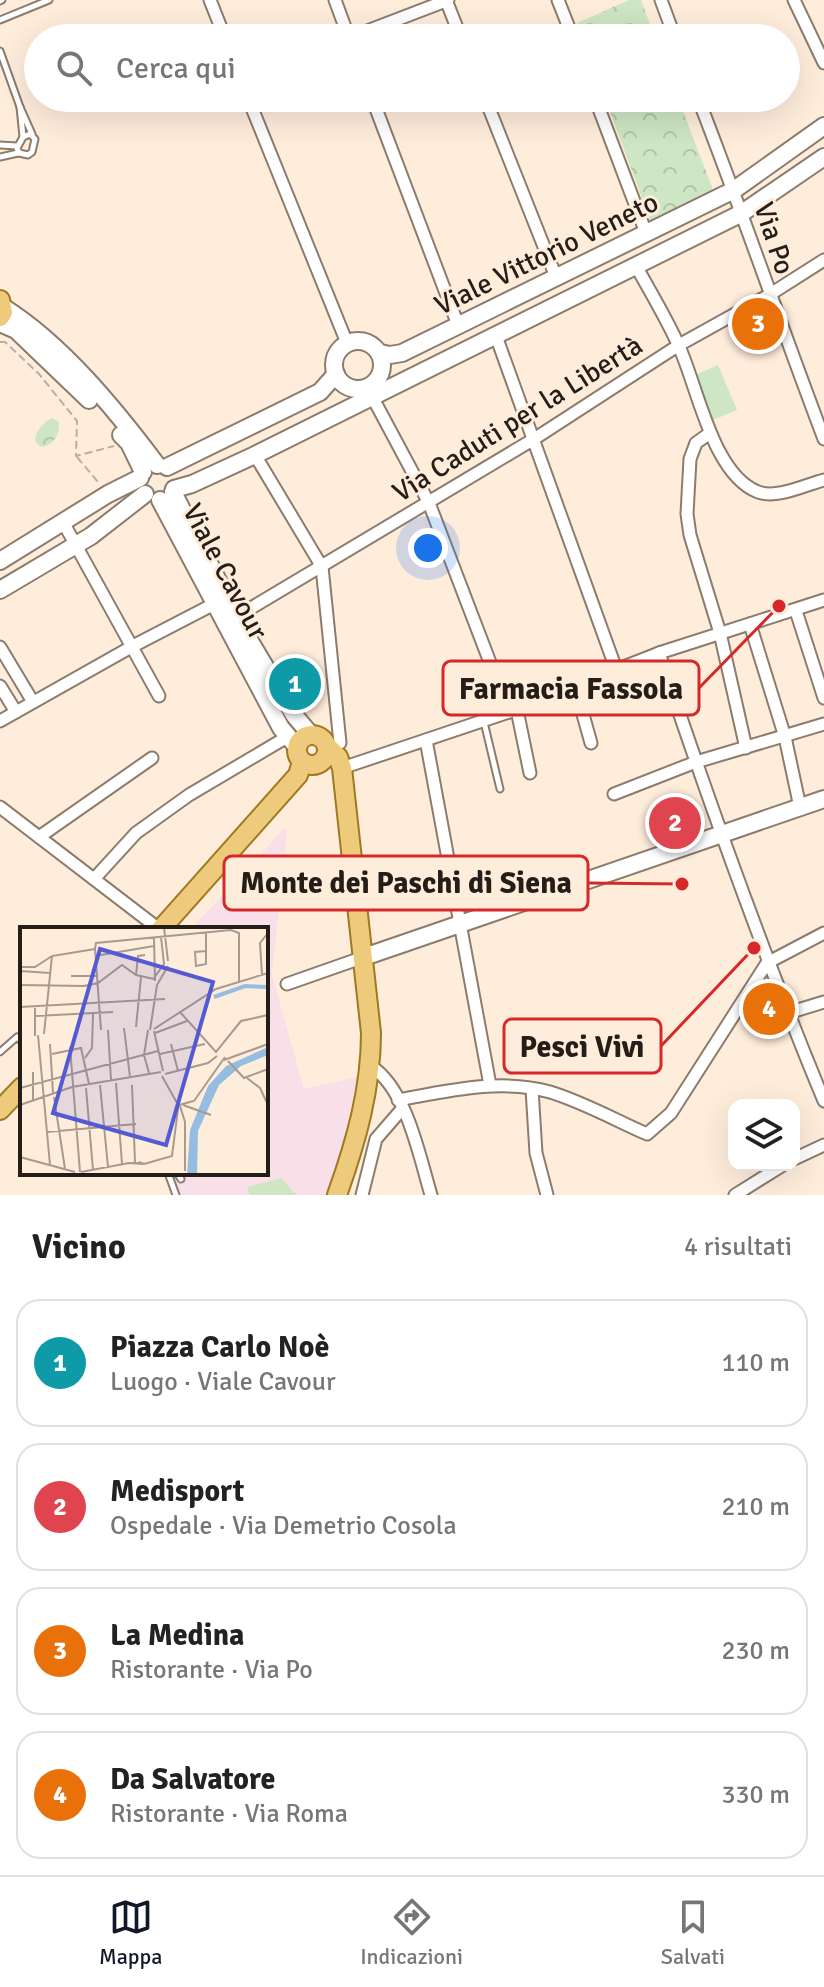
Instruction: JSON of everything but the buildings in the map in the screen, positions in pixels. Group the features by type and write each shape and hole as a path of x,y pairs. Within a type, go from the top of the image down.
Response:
{"main road":[{"name":"Viale Vittorio Veneto","path":"380,353 402,353 734,190 824,126"},
{"name":"Viale Vittorio Veneto","path":"366,393 395,385 742,213 824,157"},
{"name":"Viale Cavour","path":"1,312 129,443 157,482 294,715 302,749"},
{"name":"Viale Cavour","path":"1,312 25,321 74,367 137,438 214,604 302,749"},
{"path":"0,561 108,494 157,482 192,484 255,455 366,393 382,371 380,353 369,343 347,343 336,353 336,374 349,387 366,393"},
{"path":"0,590 77,545 157,482 320,392 336,374"},
{"path":"302,749 326,757 334,745"},
{"path":"334,745 342,775 364,957 371,1066 367,1095 337,1195"},
{"path":"302,749 333,774 342,775"},
{"path":"168,926 293,782 302,768 302,749"},
{"path":"364,957 824,799"},
{"path":"0,1110 20,1089"}],"street":[{"path":"210,0 219,24"},
{"path":"335,0 344,24"},
{"path":"385,24 447,0 456,24"},
{"path":"558,0 567,24"},
{"path":"661,0 670,24"},
{"path":"794,0 824,63"},
{"path":"254,112 347,343"},
{"path":"377,112 458,325"},
{"path":"491,112 556,277"},
{"path":"600,112 646,233"},
{"name":"Via Po","path":"703,112 824,439"},
{"name":"Via Caduti per la Libertà","path":"236,617 429,503 679,345 824,260"},
{"path":"636,266 679,345 710,433 728,465 741,480 756,491 779,493 824,480"},
{"path":"496,336 616,669"},
{"path":"366,393 429,503 513,711 530,773"},
{"path":"710,433 696,443 690,459 687,514 690,535 720,633 746,748"},
{"path":"255,455 322,567 334,745"},
{"path":"63,522 159,696"},
{"path":"342,775 426,740 513,711 659,653 824,600"},
{"path":"0,721 214,604"},
{"path":"796,611 824,698"},
{"path":"750,624 785,737 800,807"},
{"path":"0,647 33,702"},
{"path":"659,653 767,963 824,1101"},
{"path":"0,686 16,712"},
{"path":"575,686 591,743"},
{"path":"614,794 696,762 824,724"},
{"path":"426,740 490,1085"},
{"path":"94,879 136,833 189,795 302,749"},
{"path":"39,837 152,758"},
{"path":"0,807 94,879 168,926"},
{"path":"362,1195 376,1139 400,1105 490,1085 551,1092 647,1134 671,1113 767,963 824,933"},
{"path":"287,984 364,957"},
{"path":"788,1013 824,1002"},
{"path":"371,1066 385,1076 411,1128 431,1195"},
{"path":"532,1089 536,1153 547,1195"},
{"path":"800,1156 824,1145"},
{"path":"735,1195 773,1171"}],"lane":[{"path":"0,20 49,0"},
{"path":"0,51 36,142 28,155 19,153 0,157"},
{"path":"19,153 18,145 23,137 20,107"},
{"path":"23,137 33,135"},
{"path":"0,145 18,145"},
{"path":"484,721 500,789"},
{"path":"0,1052 17,1037 20,1040"},
{"path":"169,1175 176,1195"}],"path":[{"path":"0,342 5,342 39,374 77,421 76,456 129,443"}],"shaded area":[{"path":"283,829 287,830 272,975 304,1089 357,1077 332,1195 174,1195 167,1179 161,1175 268,1175 268,927 192,927"}],"green space":[{"path":"629,0 641,0 650,24 577,24"},
{"path":"610,112 683,112 715,195 653,228"},
{"path":"718,365 737,410 713,420 695,375"},
{"path":"52,418 59,422 57,435 53,442 41,447 35,441 36,434"},
{"path":"282,1178 298,1195 250,1195 247,1187"}],"place":[{"name":"La Medina","path":"758,324"},
{"name":"Farmacia Fassola","path":"779,606"},
{"name":"Piazza Carlo Noè","path":"295,684"},
{"name":"Medisport","path":"675,823"},
{"name":"Monte dei Paschi di Siena","path":"682,884"},
{"name":"Pesci Vivi","path":"754,948"},
{"name":"Da Salvatore","path":"769,1009"}]}
